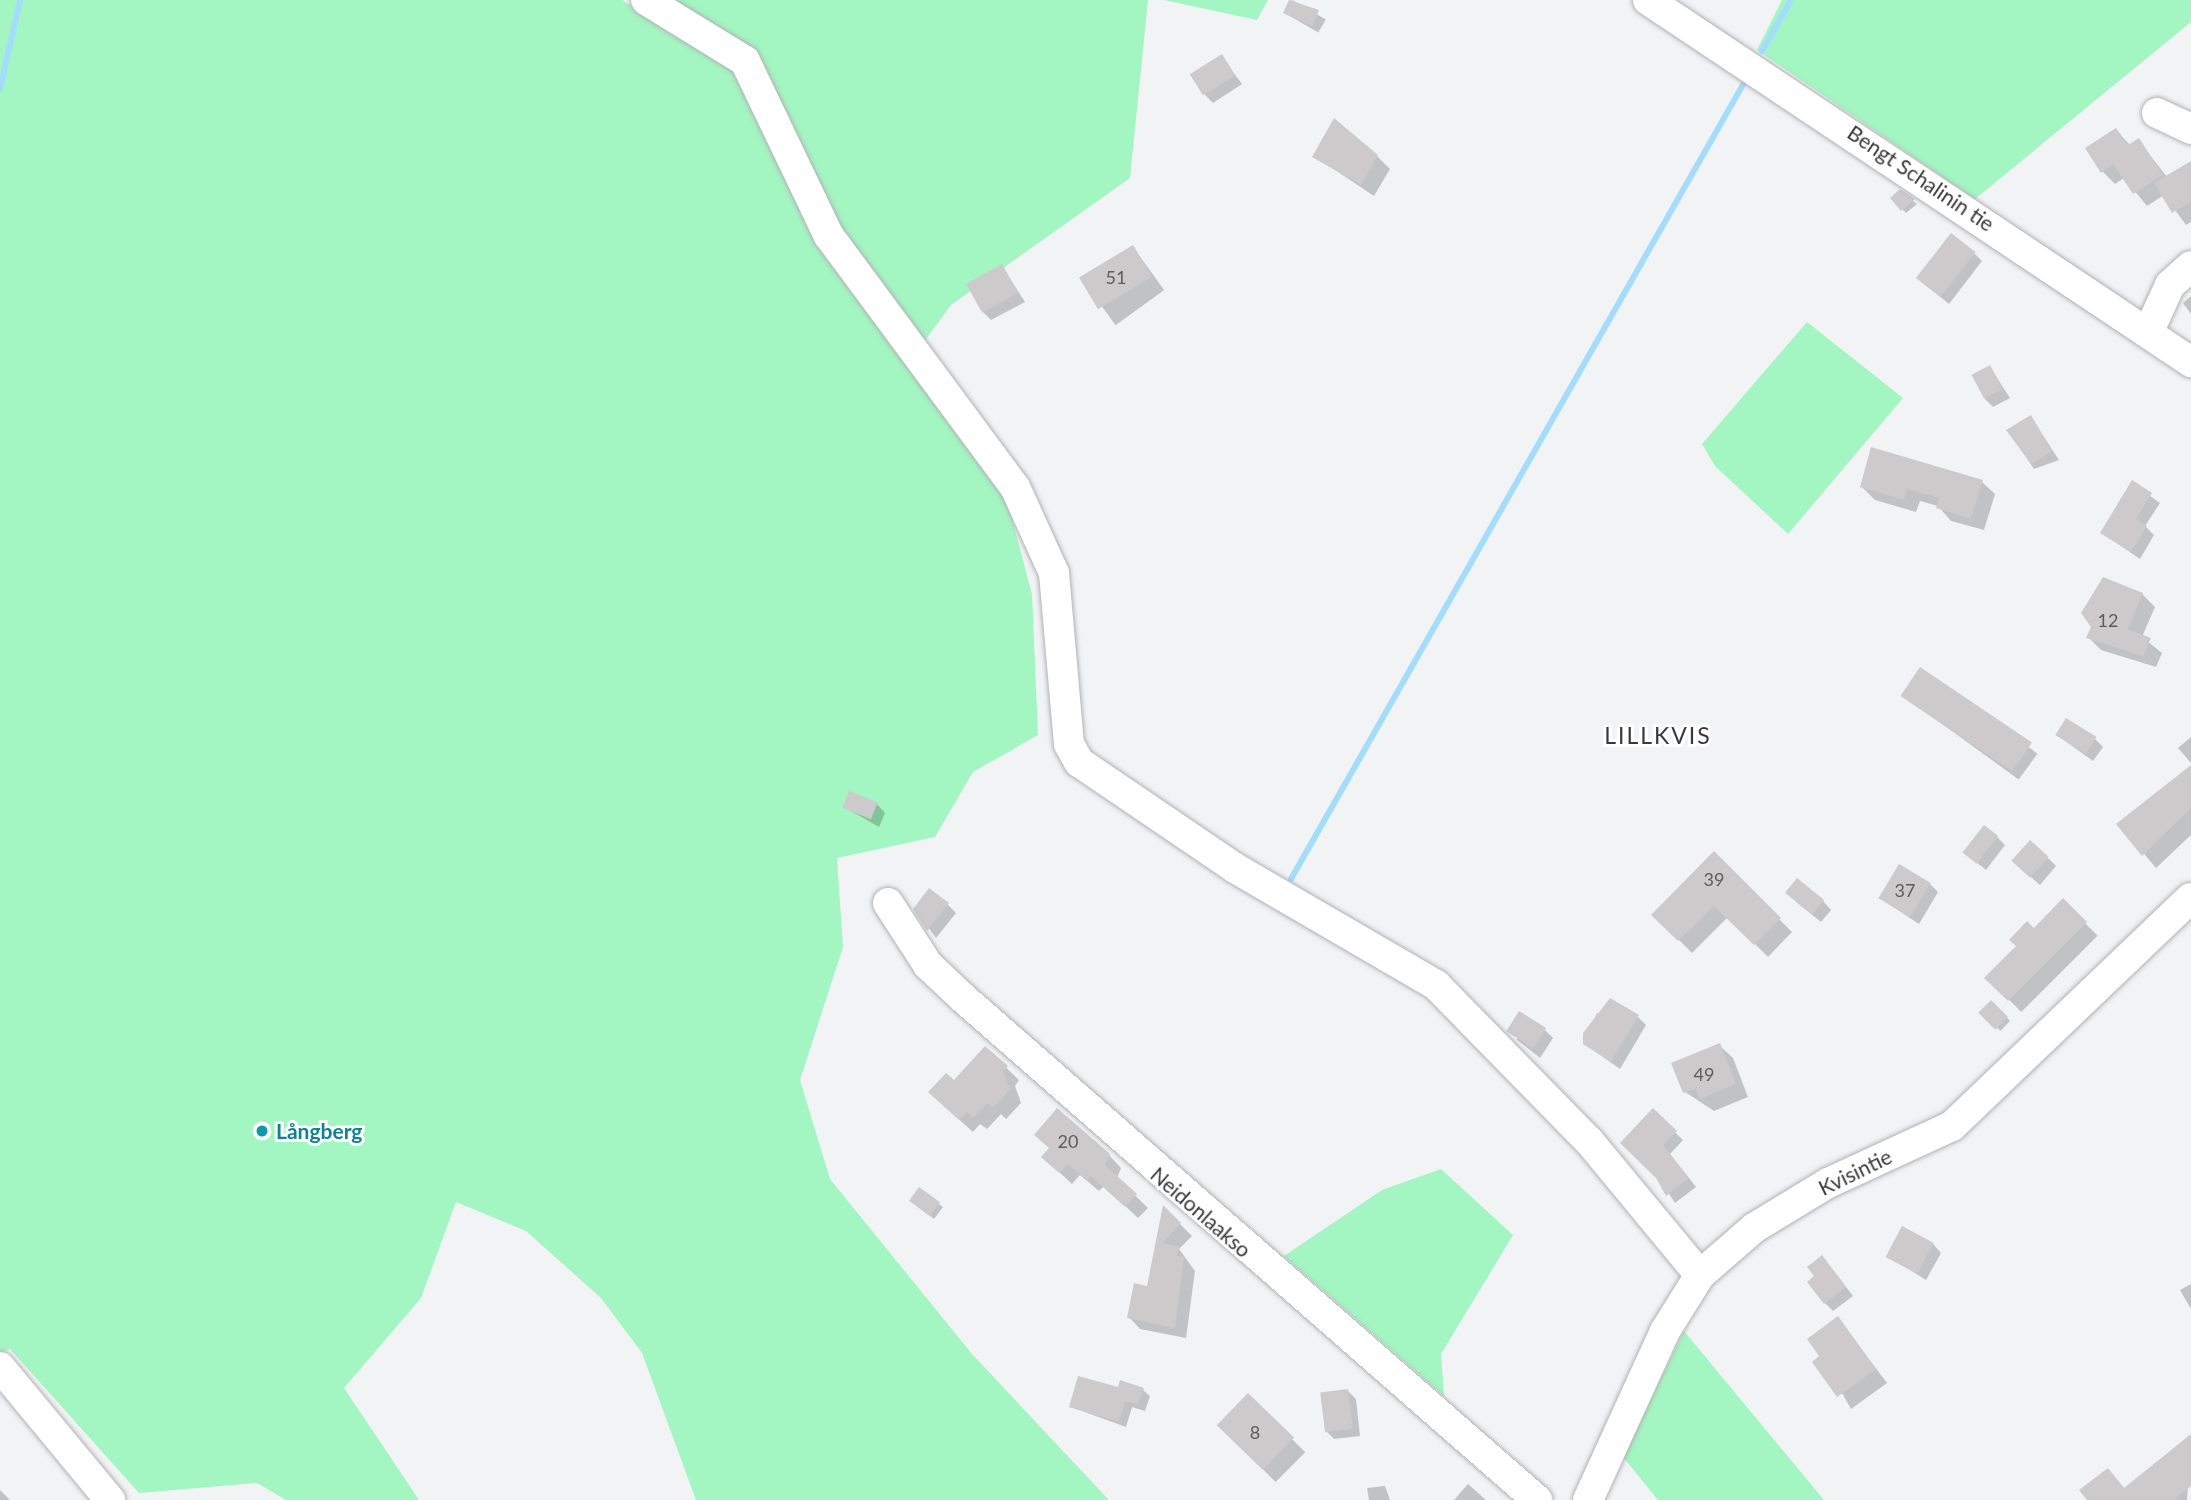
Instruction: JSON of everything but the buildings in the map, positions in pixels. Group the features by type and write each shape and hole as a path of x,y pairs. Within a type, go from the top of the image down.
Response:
{"street":[{"path":"646,0 745,61 829,236 1015,487 1054,573 1069,744 1079,762 1235,868 1436,985 1589,1141 1700,1275"},
{"name":"Bengt Schalinin tie","path":"1648,0 2191,362"},
{"path":"2157,113 2191,128"},
{"path":"2148,333 2170,285 2191,266"},
{"name":"Kvisintie","path":"1588,1500 1665,1331 1700,1275 1754,1228 1828,1184 1952,1126 2191,898"},
{"name":"Neidonlaakso","path":"888,903 928,965 963,998 1537,1500"},
{"path":"0,1367 110,1500"}],"green space":[{"path":"0,0 622,0 739,72 814,242 1007,500 1032,594 1038,735 973,772 935,837 837,858 843,947 800,1080 830,1179 972,1354 1109,1500 696,1500 642,1353 601,1298 526,1231 456,1202 421,1298 344,1388 419,1500 286,1500 257,1483 139,1493 10,1349 0,1353"},
{"path":"671,0 1148,0 1130,178 951,305 923,343 837,226 760,62"},
{"path":"1164,0 1268,0 1257,20"},
{"path":"1782,0 2191,0 2191,22 1975,199 1757,50"},
{"path":"1807,322 1903,398 1788,534 1715,466 1702,444"},
{"path":"1441,1169 1513,1235 1441,1354 1444,1396 1284,1256 1382,1190"},
{"path":"1684,1331 1824,1500 1658,1500 1623,1457"}],"waterway":[{"path":"0,89 20,0"},
{"path":"1762,51 1791,0"},
{"path":"1291,879 1744,83"}],"place":[{"name":"Långberg","path":"262,1131"}],"district":[{"name":"LILLKVIS","path":"1658,735"}]}
